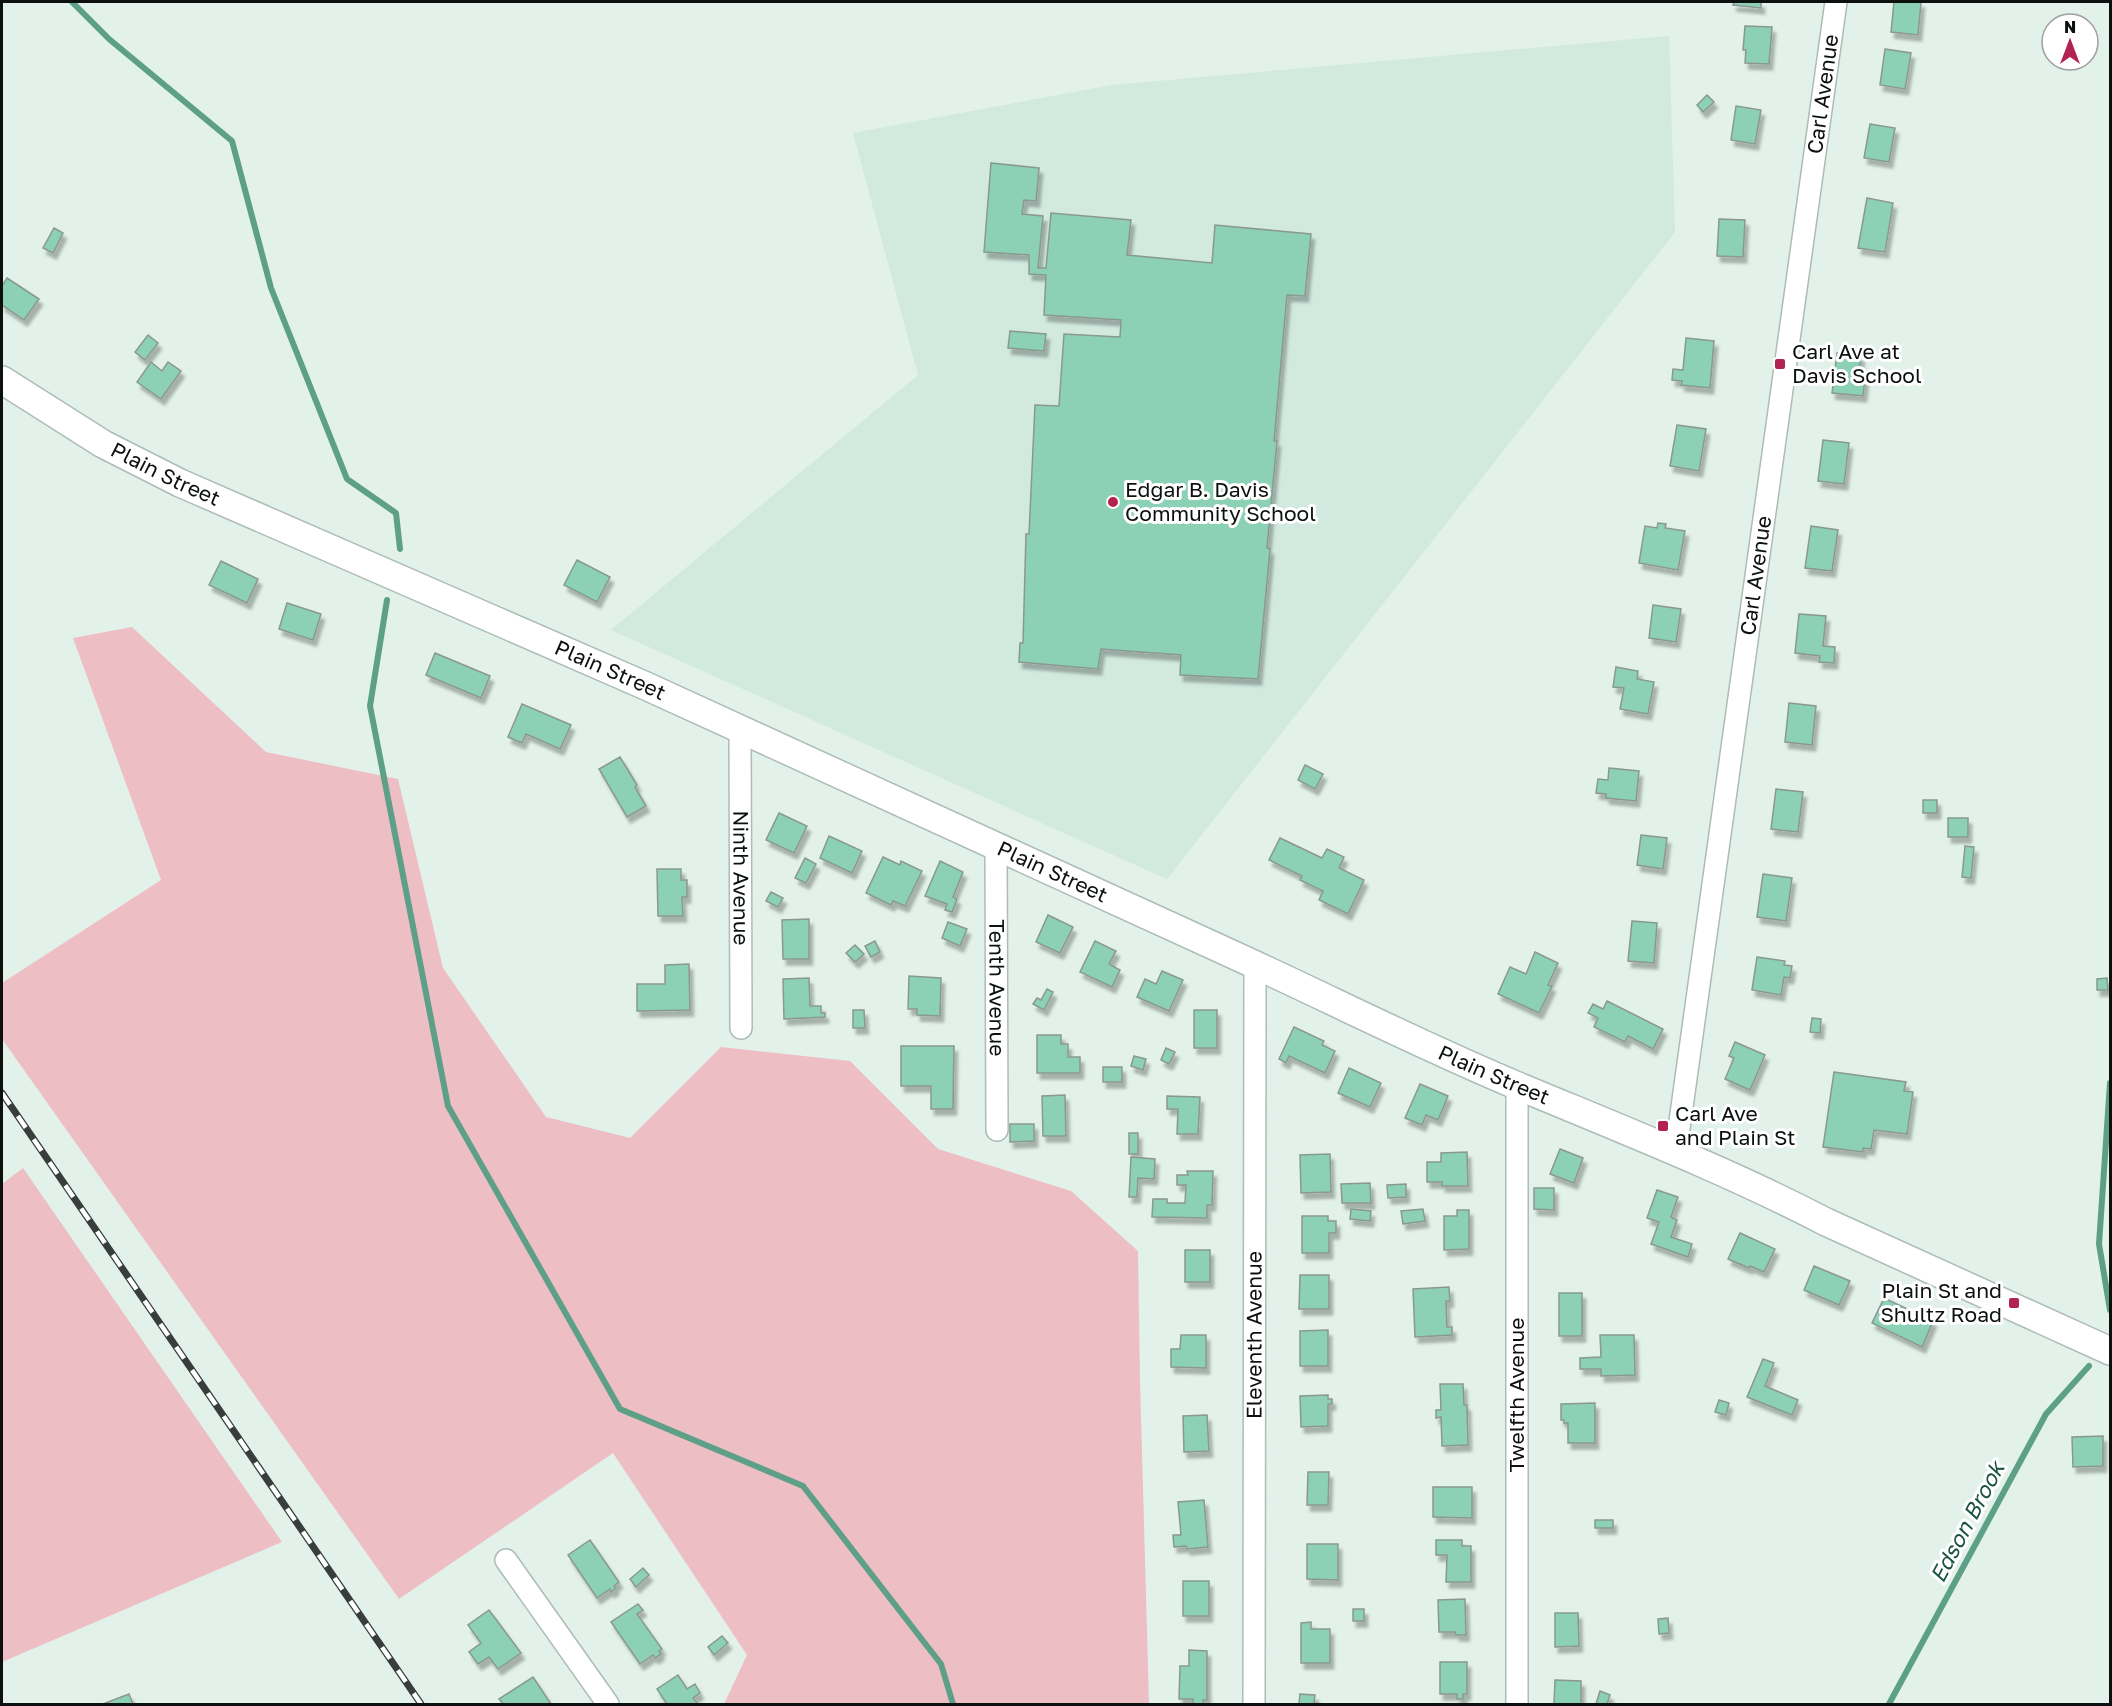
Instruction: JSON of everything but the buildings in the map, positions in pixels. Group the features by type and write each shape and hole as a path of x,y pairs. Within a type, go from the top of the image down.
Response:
{"main road":[{"name":"Plain Street","path":"2,380 83,433 145,467 646,686 1255,964 1322,998 1517,1086 1676,1150 1781,1198 1835,1226 2110,1351"}],"street":[{"name":"Carl Avenue","path":"1676,1150 1836,2"},
{"name":"Ninth Avenue","path":"740,730 741,1028"},
{"name":"Tenth Avenue","path":"996,846 997,1130"},
{"name":"Eleventh Avenue","path":"1254,1704 1255,964"},
{"name":"Twelfth Avenue","path":"1517,1086 1517,1704"},
{"path":"506,1560 608,1704"}],"shaded area":[{"name":"Edgar B. Davis Community School","path":"1669,36 1675,232 1167,879 611,630 918,375 853,133 1112,85"},
{"path":"132,627 266,752 398,779 443,968 546,1117 630,1138 721,1047 850,1061 938,1149 1071,1191 1138,1251 1149,1704 724,1704 747,1655 613,1453 399,1599 2,1039 2,983 161,880 73,638"},
{"path":"23,1168 282,1542 2,1662 2,1184"}],"waterway":[{"path":"72,2 109,39 232,141 271,288 347,479 396,513 400,549"},
{"path":"387,600 370,706 448,1106 620,1409 803,1486 941,1664 953,1704"},
{"name":"Edson Brook","path":"2110,1083 2099,1244 2110,1310"},
{"name":"Edson Brook","path":"1889,1704 2046,1414 2089,1366"}],"railway":[{"path":"2,1093 421,1704"}],"place":[{"name":"Carl Ave at Davis School","path":"1780,364"},
{"name":"Edgar B. Davis Community School","path":"1113,502"},
{"name":"Carl Ave and Plain St","path":"1663,1126"},
{"name":"Plain St and Shultz Road","path":"2014,1303"}]}
